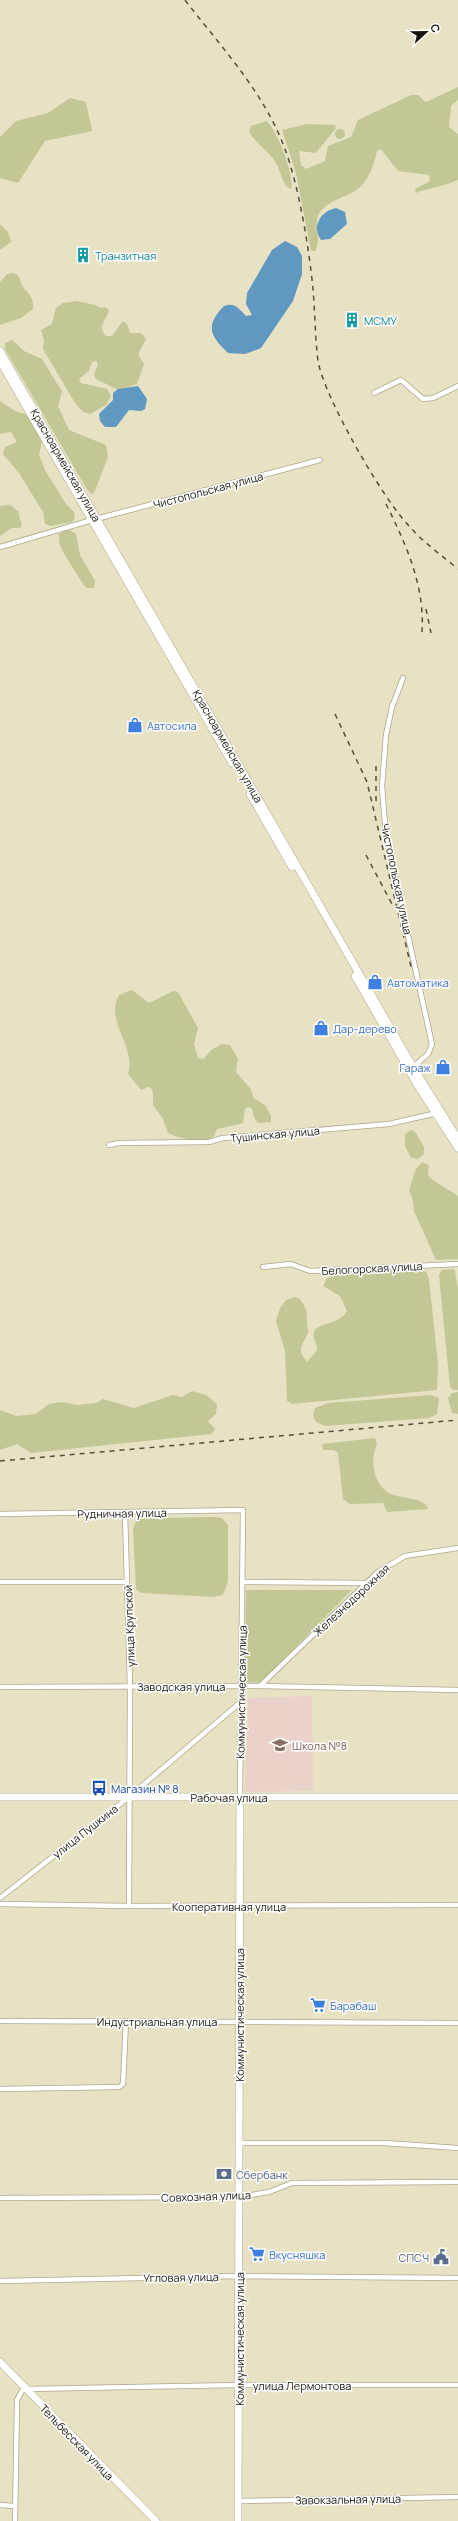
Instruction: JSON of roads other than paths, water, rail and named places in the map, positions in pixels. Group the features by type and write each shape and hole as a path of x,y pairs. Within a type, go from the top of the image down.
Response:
{"main road":[{"name":"Красноармейская улица","path":"0,351 94,520"},
{"name":"Красноармейская улица","path":"0,361 94,520 458,1148"},
{"name":"Красноармейская улица","path":"438,1113 458,1139"},
{"name":"Рабочая улица","path":"0,1797 458,1797"},
{"name":"Коммунистическая улица","path":"238,2521 240,1797"},
{"name":"Тельбесская улица","path":"0,2362 156,2521"}],"street":[{"path":"374,393 401,380 423,399 433,398 458,386"},
{"name":"Чистопольская улица","path":"0,547 94,520 320,460"},
{"name":"Чистопольская улица","path":"403,678 392,707 386,734 382,786 387,841 432,1044 428,1054 411,1069"},
{"name":"Тушинская улица","path":"109,1145 119,1143 209,1142 223,1138 389,1124 438,1113"},
{"name":"Белогорская улица","path":"263,1267 291,1264 310,1271 458,1264"},
{"name":"Рудничная улица","path":"0,1514 243,1510"},
{"name":"Коммунистическая улица","path":"240,1797 243,1510"},
{"name":"улица Крупской","path":"125,1513 130,1686 129,1906"},
{"name":"Железнодорожная","path":"260,1686 378,1572 405,1556 458,1548"},
{"path":"0,1582 127,1582"},
{"path":"242,1582 367,1583"},
{"name":"Заводская улица","path":"0,1687 260,1686 458,1690"},
{"name":"улица Пушкина","path":"0,1898 129,1797 242,1702"},
{"name":"Кооперативная улица","path":"0,1904 129,1906 458,1905"},
{"name":"Индустриальная улица","path":"0,2021 458,2023"},
{"path":"0,2089 119,2087 124,2084 126,2021"},
{"path":"239,2143 384,2143 458,2148"},
{"name":"Совхозная улица","path":"0,2198 239,2197 269,2192 292,2183 458,2182"},
{"name":"Угловая улица","path":"0,2280 239,2276 458,2278"},
{"name":"улица Лермонтова","path":"25,2388 238,2385 458,2385"},
{"path":"15,2521 14,2506 17,2400 25,2388"},
{"name":"Завокзальная улица","path":"238,2501 458,2497"},
{"path":"0,2505 14,2506"}],"water":[{"path":"336,208 345,212 347,224 330,239 321,240 317,230 319,220 326,212"},
{"path":"285,241 297,247 302,256 302,274 293,301 261,348 245,354 228,353 217,342 214,336 212,325 214,320 224,306 228,305 236,307 246,316 252,315 246,304 247,293 272,250"},
{"path":"138,386 147,399 145,409 141,411 129,410 116,427 105,427 100,421 99,414 113,400 113,393 118,389"}],"railway":[{"path":"185,0 254,89 266,108 285,149 295,181 309,255 318,361 331,398 356,447 398,513 420,538 458,569"},
{"path":"386,504 413,566 420,598 422,632"},
{"path":"426,609 431,633"},
{"path":"335,714 367,782 412,971"},
{"path":"376,761 376,801"},
{"path":"366,855 393,906"},
{"path":"0,1461 458,1420"}],"place":[{"name":"Транзитная","path":"83,255"},
{"name":"МСМУ","path":"352,320"},
{"name":"Автосила","path":"135,725"},
{"name":"Автоматика","path":"375,982"},
{"name":"Дар-дерево","path":"321,1028"},
{"name":"Гараж","path":"443,1067"},
{"name":"Школа №8","path":"280,1745"},
{"name":"Магазин № 8","path":"99,1788"},
{"name":"Барабаш","path":"318,2005"},
{"name":"Сбербанк","path":"224,2174"},
{"name":"Вкусняшка","path":"257,2254"},
{"name":"СПСЧ","path":"441,2257"}]}
